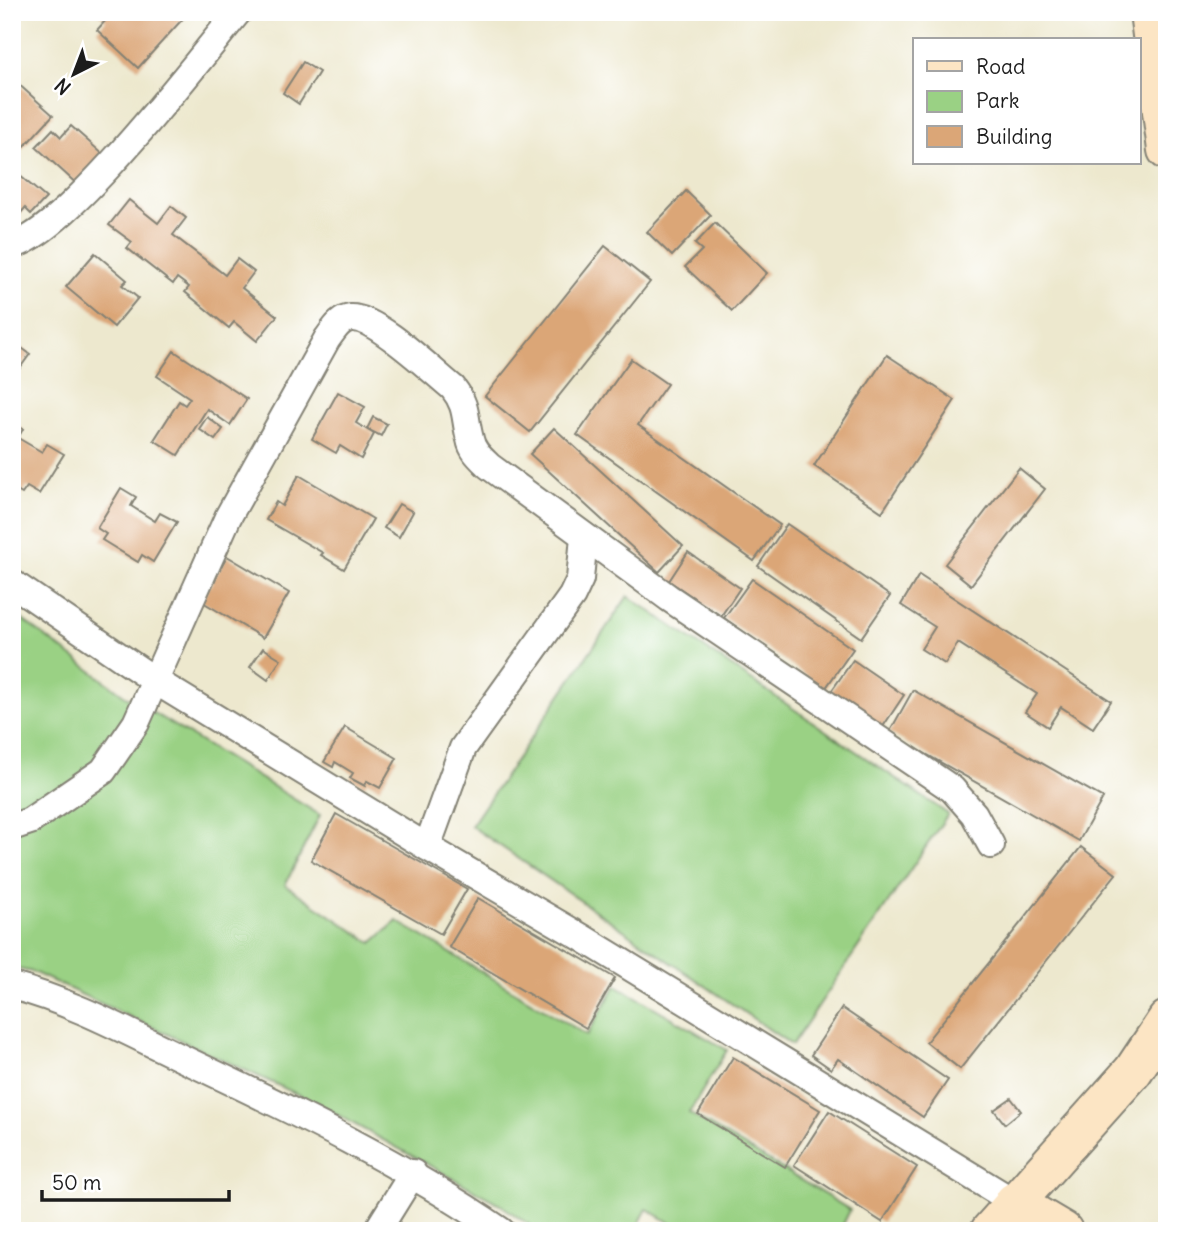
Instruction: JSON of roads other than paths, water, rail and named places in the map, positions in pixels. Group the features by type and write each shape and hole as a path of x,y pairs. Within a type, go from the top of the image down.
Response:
{"main road":[{"path":"1149,12 1167,150"},
{"path":"990,1231 1133,1071 1167,1020"},
{"path":"1014,1202 1063,1231"}],"street":[{"path":"12,245 27,240 54,220 93,183 238,12"},
{"path":"12,827 30,821 103,771 136,723 157,682 228,517 327,339 344,320 352,318 371,322 453,388 466,409 474,451 489,466 669,598 952,789 974,814 991,845"},
{"path":"427,847 463,748 572,596 580,579 584,537"},
{"path":"12,583 157,682 1014,1202"},
{"path":"12,986 81,1010 266,1098 413,1173 501,1231"},
{"path":"377,1231 413,1173"}]}
